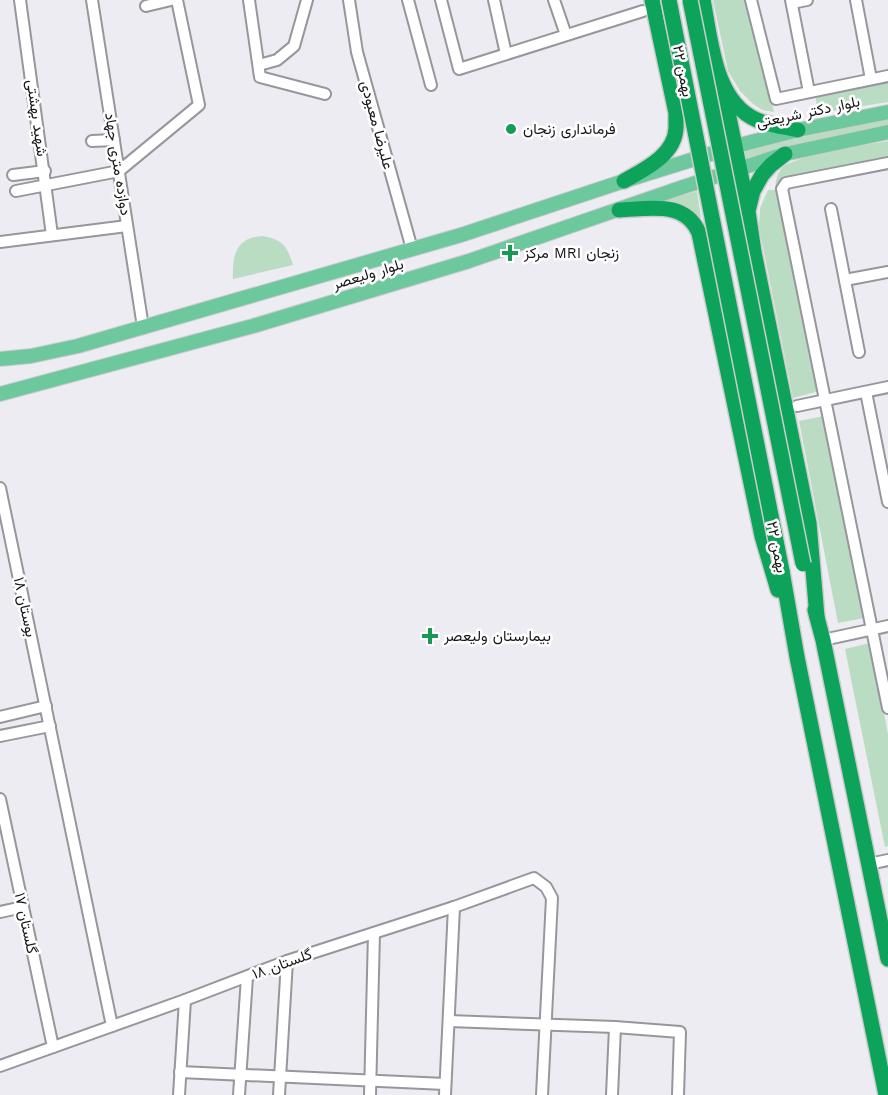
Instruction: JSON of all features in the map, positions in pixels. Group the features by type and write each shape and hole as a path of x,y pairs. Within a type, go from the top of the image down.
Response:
{"highway":[{"name":"۲۲ بهمن","path":"669,0 797,657 886,1095"},
{"name":"۲۲ بهمن","path":"690,0 803,564 823,640 888,959"},
{"path":"704,0 741,169 754,252 808,524 817,617"},
{"path":"624,181 663,156 672,143 676,130 667,72 648,5"},
{"path":"667,72 675,77 694,79 703,75 716,61"},
{"path":"723,87 744,113 757,120 798,130"},
{"path":"748,211 753,191 762,175 785,154"},
{"path":"619,210 661,208 676,211 694,223 699,233 762,536 797,657"},
{"path":"705,263 715,254 728,249 741,248 754,252"}],"main road":[{"name":"بلوار دکتر شریعتی","path":"736,146 798,130 888,112"},
{"path":"741,169 785,154 888,132"},
{"name":"بلوار ولیعصر","path":"0,394 253,326 465,248 624,181 736,146"},
{"name":"بلوار ولیعصر","path":"0,359 54,351 412,249 465,248 619,210 741,169"},
{"path":"0,386 19,390"}],"street":[{"name":"شهید بهشتی","path":"20,0 52,235"},
{"name":"دوازده متری جهاد","path":"92,0 143,327"},
{"path":"146,6 171,0"},
{"path":"16,191 119,171 199,105 177,0"},
{"path":"249,0 260,77 325,94"},
{"path":"259,65 278,60 294,46 308,0"},
{"name":"علیرضا معبودی","path":"349,0 357,52 412,249"},
{"path":"408,0 431,85"},
{"path":"441,0 459,69 566,35 648,5"},
{"path":"494,0 506,54"},
{"path":"554,0 566,35"},
{"path":"751,0 776,99 888,76"},
{"path":"807,0 791,2 809,92"},
{"path":"856,0 871,79"},
{"path":"92,141 114,140"},
{"path":"888,163 786,183 782,189 888,708"},
{"path":"13,176 45,171"},
{"path":"831,209 859,352"},
{"path":"0,242 127,225"},
{"path":"845,280 888,272"},
{"path":"797,406 888,387"},
{"path":"866,392 888,502"},
{"name":"بوستان ۱۸","path":"0,488 50,726"},
{"path":"823,640 888,626"},
{"path":"0,717 46,706"},
{"path":"0,736 50,726 112,1026"},
{"name":"گلستان ۱۷","path":"0,799 53,1047"},
{"path":"869,864 888,860"},
{"name":"گلستان ۱۸","path":"0,1066 287,961 534,878 546,886 552,898 545,1024"},
{"path":"0,912 23,907"},
{"path":"180,1072 371,1081 445,1090 453,907"},
{"path":"370,1095 374,933"},
{"path":"279,1095 287,961"},
{"path":"239,1095 246,977"},
{"path":"179,1095 185,1000"},
{"path":"449,1021 615,1027 680,1032 678,1095"},
{"path":"542,1095 545,1024"},
{"path":"612,1095 615,1027"}],"green space":[{"path":"713,0 746,0 774,112 762,110 752,103 740,91 728,71"},
{"path":"888,81 888,102 818,113 815,93"},
{"path":"888,119 888,125 743,159 742,150"},
{"path":"888,141 888,157 783,179 775,190 779,173 789,163 816,155"},
{"path":"768,190 778,191 819,391 793,398 759,227 760,208"},
{"path":"697,191 706,253 698,226 657,203"},
{"path":"263,236 280,242 289,253 293,265 233,279 233,262 241,244 254,237"},
{"path":"824,416 864,618 838,623 799,421"},
{"path":"870,643 888,734 888,846 885,847 845,649"}],"place":[{"name":"فرمانداری زنجان","path":"511,129"},
{"name":"مرکز MRI زنجان","path":"510,253"},
{"name":"بیمارستان ولیعصر","path":"430,636"}]}
